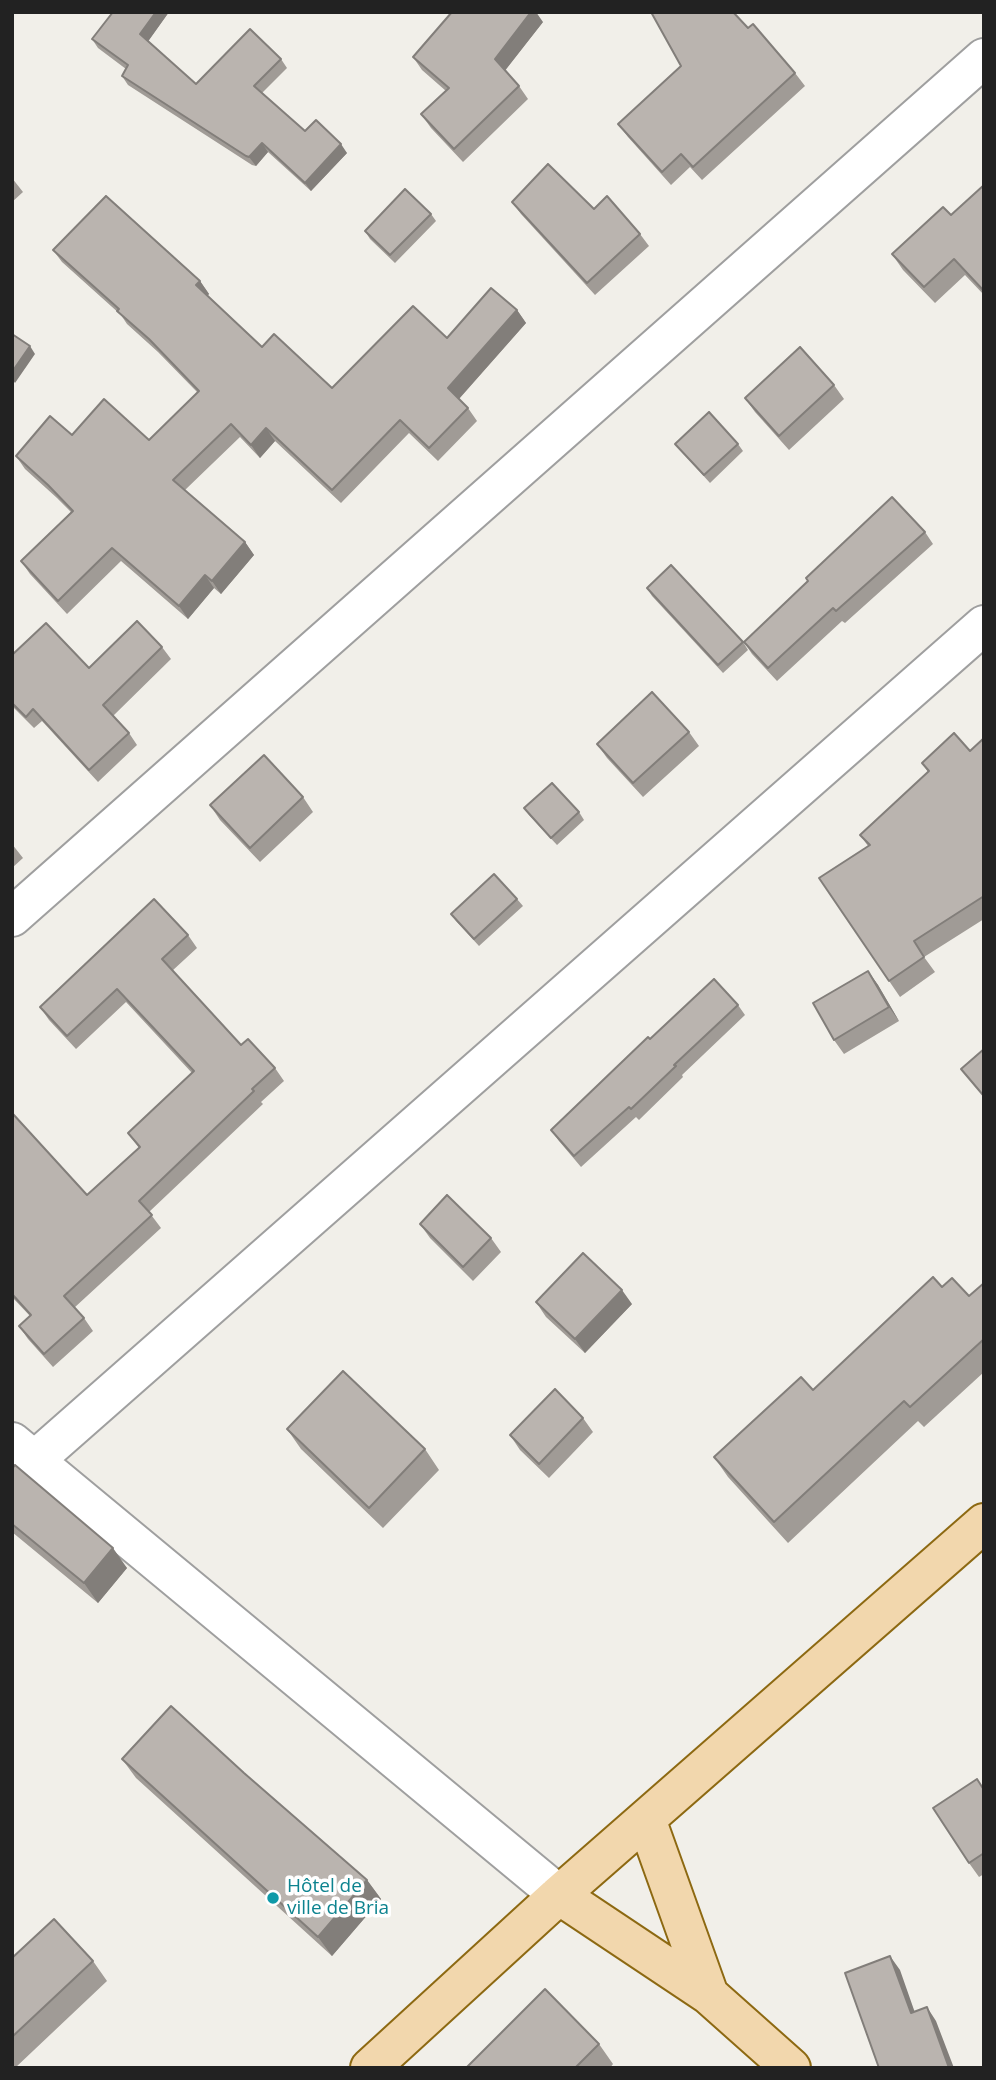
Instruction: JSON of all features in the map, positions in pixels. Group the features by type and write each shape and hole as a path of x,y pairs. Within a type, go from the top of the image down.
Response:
{"main road":[{"path":"370,2068 559,1895 984,1523"},
{"path":"646,1819 709,1995"},
{"path":"559,1895 709,1995 791,2068"}],"street":[{"path":"12,917 984,58"},
{"path":"559,1895 23,1451 984,625"}],"building":[{"path":"113,12 156,12 140,34 196,84 250,29 281,59 254,86 305,131 316,120 341,144 305,183 262,143 249,157 246,156 122,76 128,65 92,39"},
{"path":"452,12 531,12 495,59 519,86 454,149 421,114 449,88 413,57"},
{"path":"651,12 733,12 748,28 753,24 795,73 693,167 681,154 662,172 618,124 681,66"},
{"path":"548,164 594,209 607,196 640,234 587,283 512,202"},
{"path":"984,185 984,291 954,259 924,287 892,254 943,207 951,215"},
{"path":"405,189 431,214 390,255 365,231"},
{"path":"106,196 200,281 196,285 262,347 274,334 332,388 413,306 447,338 491,288 517,310 448,388 468,408 429,448 400,420 332,490 266,428 251,445 231,424 173,480 245,542 212,581 205,575 179,606 112,548 58,601 21,561 73,511 16,456 50,416 72,435 104,399 149,440 199,391 149,339 117,311 119,309 53,250"},
{"path":"12,334 30,346 12,372"},
{"path":"800,347 834,385 779,436 745,398"},
{"path":"709,412 738,444 704,475 675,444"},
{"path":"892,497 925,532 836,611 833,608 768,668 744,642 808,581 806,578"},
{"path":"671,565 743,642 718,665 647,588"},
{"path":"137,621 162,647 103,705 129,733 89,770 33,709 26,717 12,703 12,655 46,623 89,668"},
{"path":"652,692 689,732 633,783 597,744"},
{"path":"954,733 970,751 984,738 984,896 914,941 924,957 889,981 819,878 870,845 860,835 929,771 922,763"},
{"path":"264,755 303,797 250,848 210,805"},
{"path":"552,783 579,812 551,838 524,808"},
{"path":"494,874 517,899 474,939 451,914"},
{"path":"154,899 188,935 162,959 241,1045 248,1039 275,1068 139,1201 152,1215 64,1296 84,1318 44,1354 19,1326 31,1315 12,1294 12,1115 87,1195 140,1147 128,1133 194,1071 117,989 67,1036 40,1007"},
{"path":"868,971 889,1007 834,1040 813,1003"},
{"path":"714,979 738,1005 631,1109 629,1107 574,1156 551,1130 648,1037 650,1039"},
{"path":"984,1049 984,1094 983,1095 961,1069"},
{"path":"447,1195 491,1238 463,1267 420,1224"},
{"path":"583,1253 622,1290 575,1339 536,1302"},
{"path":"933,1277 942,1287 952,1278 969,1296 984,1283 984,1339 910,1407 904,1401 774,1522 714,1457 801,1377 813,1390"},
{"path":"343,1371 425,1449 369,1508 287,1429"},
{"path":"555,1389 583,1418 539,1464 510,1435"},
{"path":"15,1465 113,1548 84,1583 12,1524 12,1469"},
{"path":"171,1706 367,1880 318,1937 122,1759"},
{"path":"977,1779 984,1790 984,1853 969,1863 933,1808"},
{"path":"54,1919 93,1961 12,2037 12,1958"},
{"path":"890,1956 911,2013 927,2007 949,2068 879,2068 845,1973"},
{"path":"545,1989 599,2044 575,2068 466,2068"}],"place":[{"name":"Hôtel de ville de Bria","path":"273,1898"}]}
